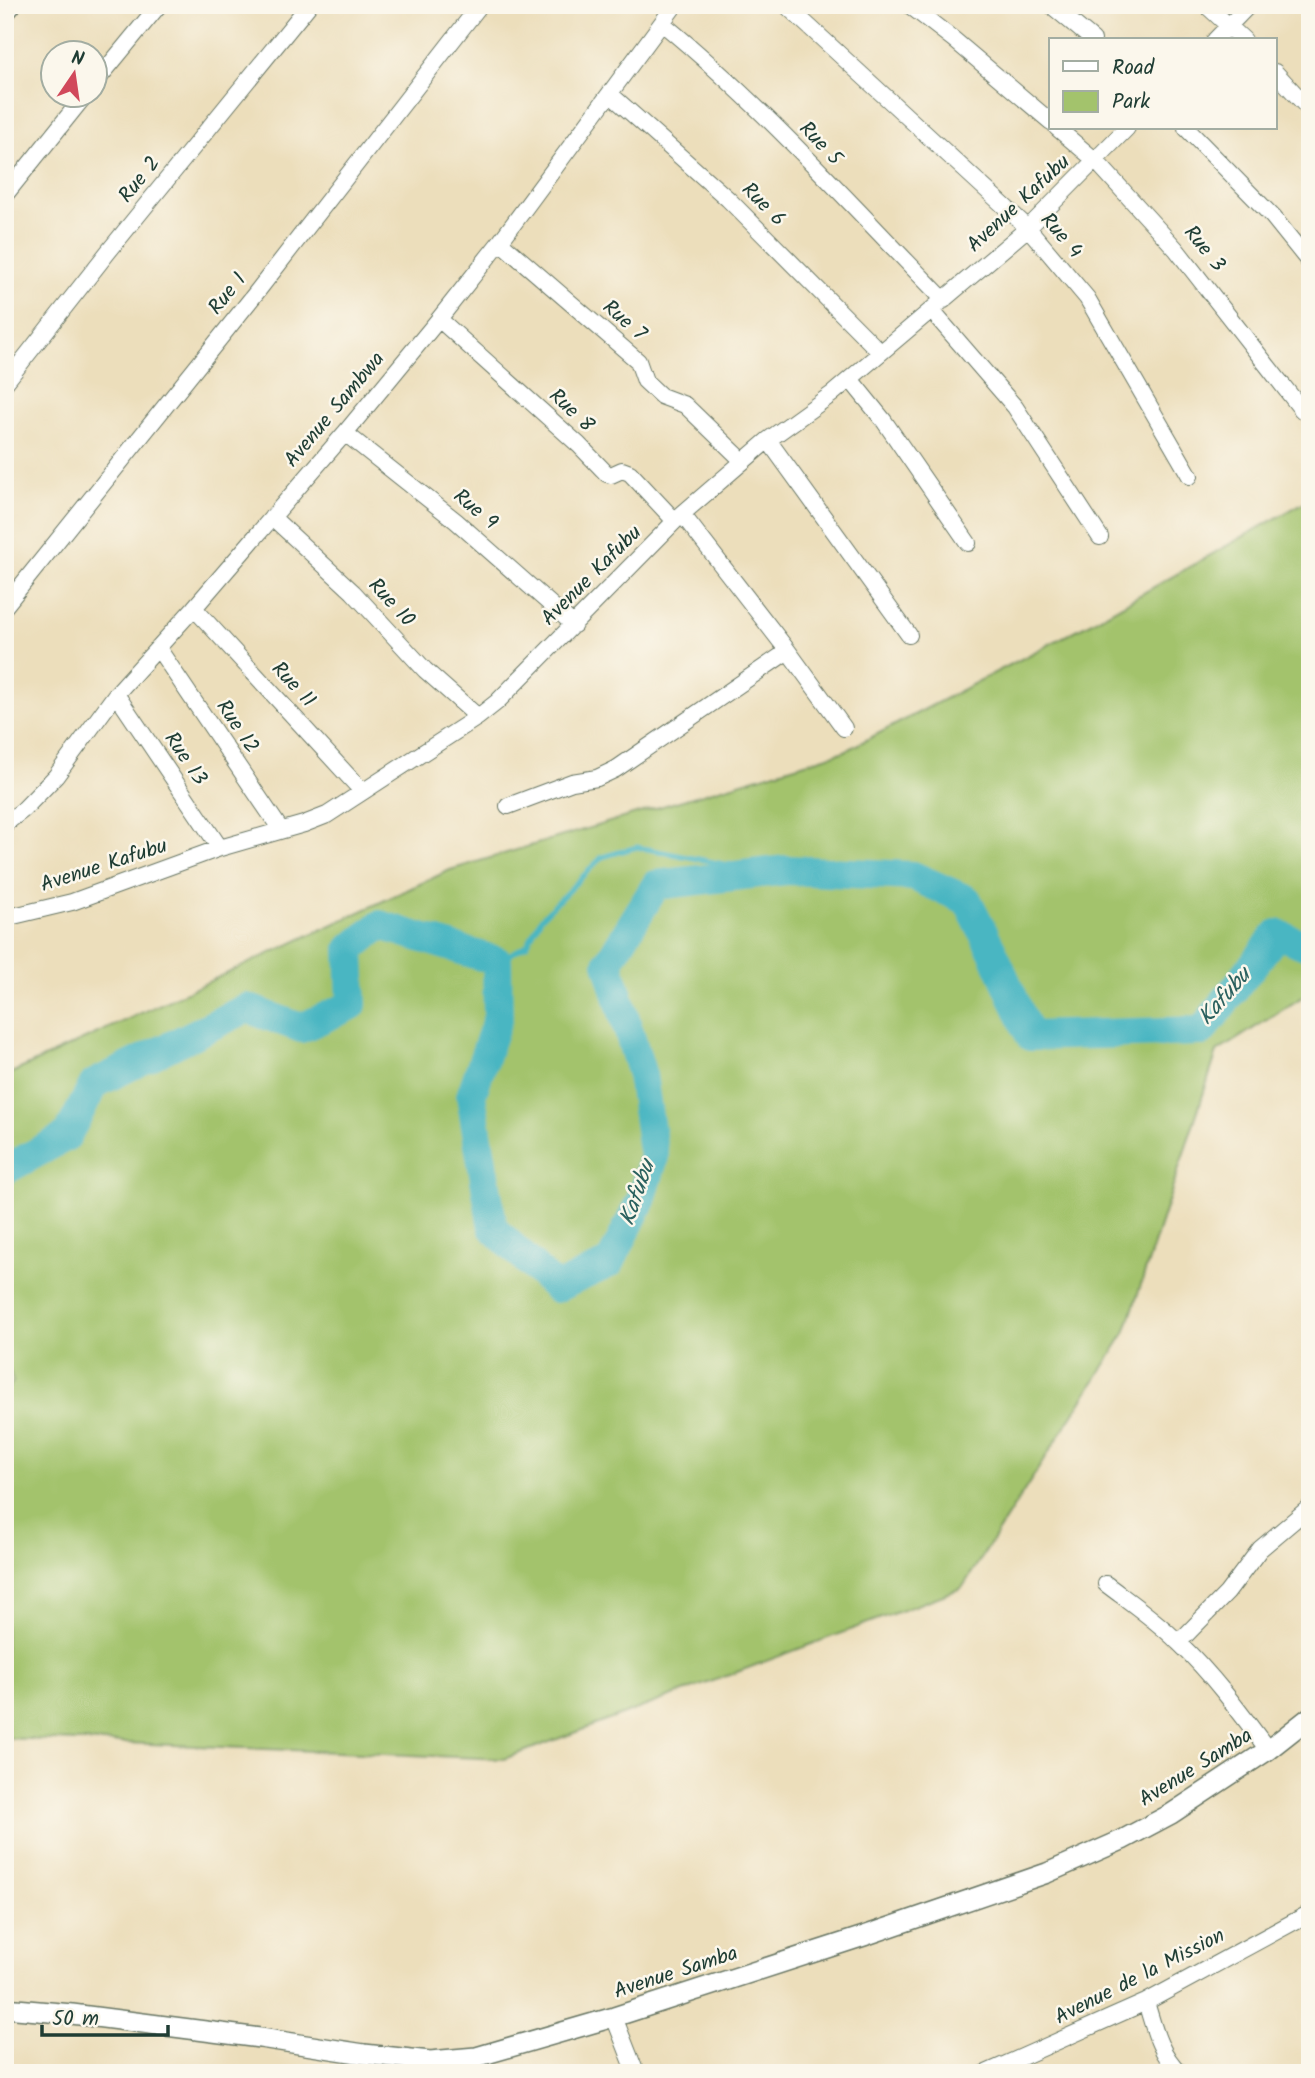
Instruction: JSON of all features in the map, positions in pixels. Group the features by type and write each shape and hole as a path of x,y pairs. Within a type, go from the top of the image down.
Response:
{"street":[{"path":"5,12 11,5"},
{"path":"108,68 159,5"},
{"name":"Rue 2","path":"5,383 309,5"},
{"name":"Rue 1","path":"5,606 256,293 480,5"},
{"name":"Avenue Sambwa","path":"5,824 23,810 56,776 116,694 345,433 439,319 500,242 675,5"},
{"path":"909,5 1049,120"},
{"path":"1051,5 1091,38"},
{"path":"1206,5 1242,38"},
{"path":"1217,38 1249,5"},
{"name":"Rue 4","path":"789,8 1028,228 1087,298 1190,476"},
{"name":"Rue 5","path":"662,23 765,118 937,305 1014,407 1100,537"},
{"path":"1276,73 1310,110"},
{"name":"Rue 6","path":"610,94 728,199 880,352"},
{"path":"5,195 75,108"},
{"name":"Rue 3","path":"1060,130 1096,160 1176,249 1302,411"},
{"name":"Avenue Kafubu","path":"5,918 72,902 220,848 327,815 478,717 497,702 679,517 768,440 832,394 1028,228 1125,130"},
{"path":"1188,130 1273,217 1310,263"},
{"name":"Rue 7","path":"500,242 638,361 645,381 661,396 685,405 743,461"},
{"name":"Rue 8","path":"439,319 579,445 607,474 622,470 630,473 679,517 788,651 844,728"},
{"path":"850,379 884,421 968,543"},
{"name":"Rue 9","path":"345,433 457,522 574,625"},
{"path":"768,440 909,635"},
{"name":"Rue 10","path":"272,517 353,592 425,670 478,717"},
{"name":"Rue 11","path":"194,608 362,791"},
{"name":"Rue 12","path":"158,648 282,830"},
{"path":"508,806 572,782 597,778 616,769 788,651"},
{"name":"Rue 13","path":"116,694 220,848"},
{"path":"1179,1642 1227,1593 1260,1549 1310,1507"},
{"path":"1106,1584 1179,1642 1227,1695 1268,1750"},
{"name":"Avenue Samba","path":"5,2008 72,2014 430,2061 476,2057 614,2017 864,1936 1047,1872 1122,1840 1171,1814 1268,1750 1310,1717"},
{"name":"Avenue de la Mission","path":"986,2073 1146,2002 1310,1913"},
{"path":"1146,2002 1161,2049 1170,2064 1180,2073"},
{"path":"614,2017 636,2073"}],"green space":[{"path":"1310,499 1310,992 1217,1052 1125,1333 962,1588 504,1759 5,1738 5,1391 13,1382 5,1356 5,1076 450,870 845,751 1088,624"}],"waterway":[{"path":"497,961 527,945 541,918 602,857 637,847 770,873"},
{"name":"Kafubu","path":"5,1170 67,1136 94,1084 247,1008 301,1028 352,1005 350,949 380,925 497,961 498,1017 471,1096 493,1228 556,1288 610,1263 641,1200 654,1157 642,1075 608,963 656,885 787,870 913,876 967,900 1030,1036 1202,1031 1277,934 1310,947"}]}
